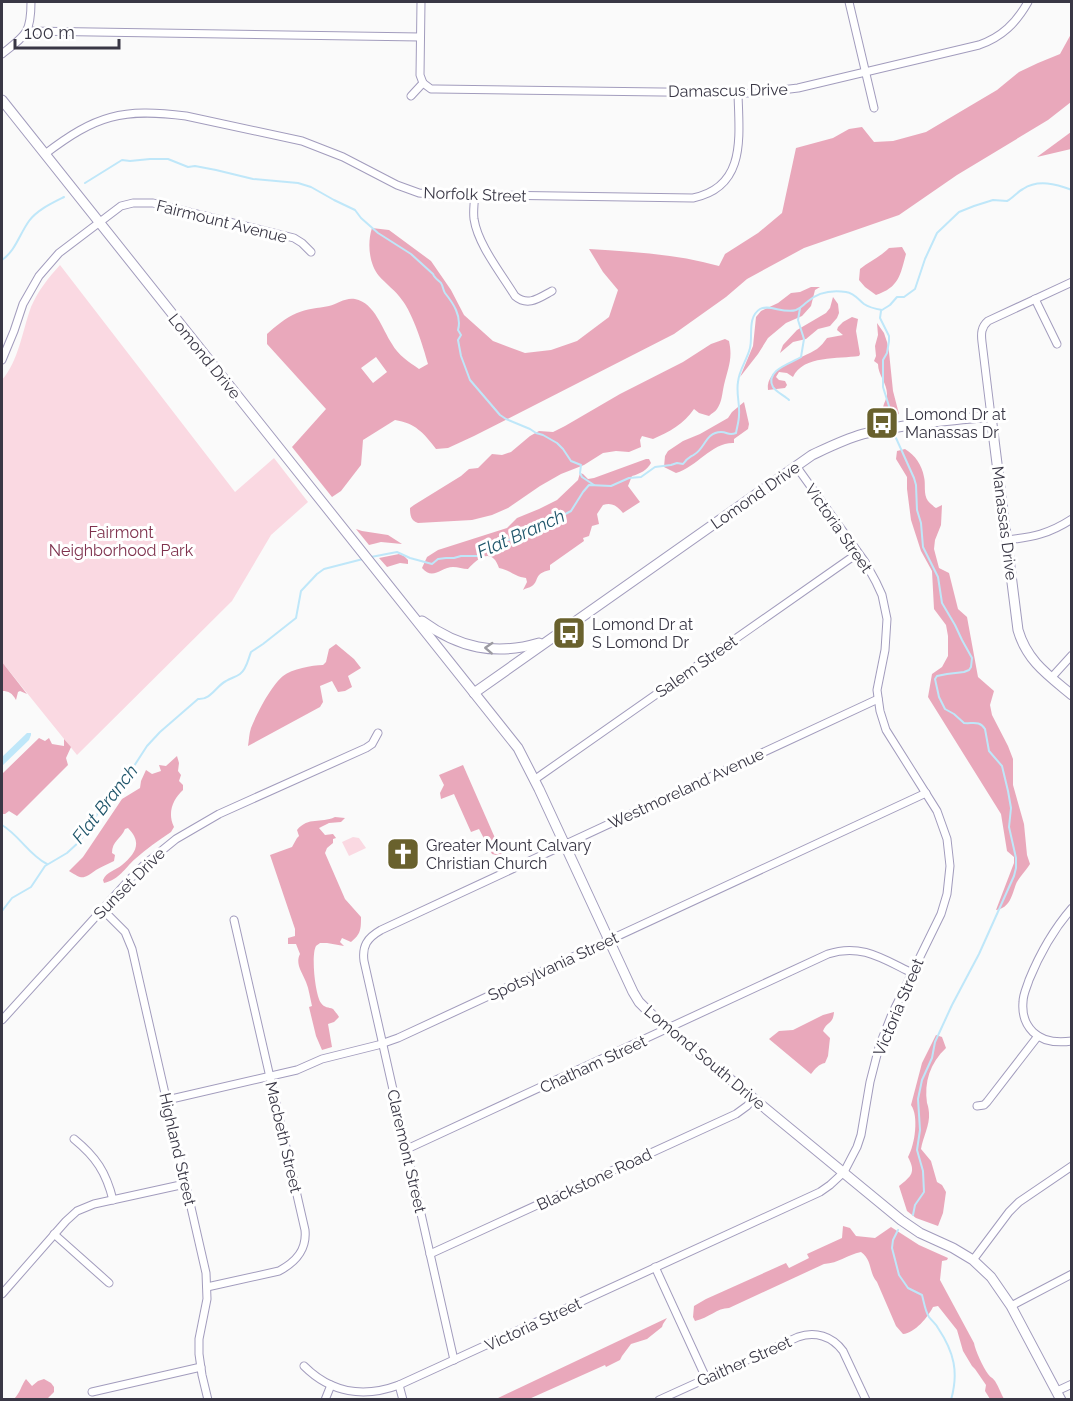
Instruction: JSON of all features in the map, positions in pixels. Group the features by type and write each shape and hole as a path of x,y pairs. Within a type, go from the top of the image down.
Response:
{"main road":[{"name":"Lomond Drive","path":"2,100 474,693 812,455 830,446 863,435 992,416"},
{"name":"Manassas Drive","path":"992,416 1018,630 1031,657 1071,694"},
{"name":"Lomond Drive","path":"409,611 444,636 471,646 504,649 547,641"},
{"name":"Lomond South Drive","path":"474,693 518,748 639,1002 904,1222 920,1233 973,1260 1002,1291 1059,1395"}],"street":[{"path":"2,54 21,39 27,31 31,17 31,2"},
{"path":"411,96 423,83 420,75 421,2"},
{"path":"849,2 874,108"},
{"name":"Damascus Drive","path":"423,83 436,89 757,93 798,88 979,45 1005,32 1028,2"},
{"path":"27,31 420,37"},
{"name":"Norfolk Street","path":"45,154 79,130 104,118 144,112 167,113 302,141 343,157 397,185 419,193 693,198 717,189 729,176 735,163 739,135 738,93"},
{"path":"475,195 474,217 478,232 515,296 520,300 530,302 552,291"},
{"name":"Fairmount Avenue","path":"2,360 23,304 39,276 59,253 121,206 133,203 153,203 294,238 311,252"},
{"path":"1057,344 1035,299 1071,282"},
{"name":"Manassas Drive","path":"992,416 982,342 984,325 1035,299"},
{"name":"Victoria Street","path":"331,1385 351,1391 378,1392 399,1385 820,1192 844,1172 853,1157 861,1134 879,1047 892,1014 941,914 950,880 950,855 937,811 886,730 880,711 879,675 885,650 887,620 882,595 858,553 796,466"},
{"path":"1007,540 1042,535 1071,519"},
{"name":"Salem Street","path":"534,780 858,553"},
{"path":"1052,678 1071,655"},
{"name":"Westmoreland Avenue","path":"367,942 381,930 878,699"},
{"name":"Sunset Drive","path":"2,1020 144,865 176,839 219,814 366,748 372,744 378,733"},
{"name":"Spotsylvania Street","path":"166,1100 270,1077 297,1070 322,1059 383,1044 926,793"},
{"path":"1071,908 1044,946 1024,995 1023,1011 1024,1018 1038,1036 1049,1041 1071,1041"},
{"name":"Highland Street","path":"102,909 121,927 130,940 206,1273 206,1306 200,1339 201,1367 208,1400"},
{"name":"Macbeth Street","path":"207,1287 279,1271 298,1257 305,1245 305,1230 234,920"},
{"name":"Claremont Street","path":"367,942 363,951 364,961 454,1360"},
{"name":"Chatham Street","path":"407,1149 836,951 853,949 865,951 912,972"},
{"path":"977,1106 987,1102 1038,1036"},
{"name":"Blackstone Road","path":"430,1254 736,1114 754,1098"},
{"path":"75,1139 99,1165 113,1200"},
{"path":"973,1260 1018,1202 1071,1166"},
{"path":"2,1294 77,1211 94,1204 185,1184"},
{"path":"54,1234 109,1283"},
{"path":"655,1268 706,1378"},
{"path":"1011,1306 1071,1274"},
{"name":"Gaither Street","path":"659,1400 808,1334 819,1335 835,1342 843,1351 866,1400"},
{"path":"304,1366 331,1385 325,1400"},
{"path":"92,1392 201,1367"},
{"path":"1059,1395 1071,1384"},
{"path":"399,1385 403,1400"}],"green space":[{"name":"Fairmont Neighborhood Park","path":"60,265 235,492 274,458 308,502 271,535 232,601 77,755 2,662 2,380 16,355 34,301"},
{"path":"353,837 359,838 366,848 349,856 342,842"}],"shaded area":[{"path":"1071,34 1071,102 1048,120 957,175 899,215 804,248 747,279 674,334 448,448 436,449 418,430 395,420 363,440 361,465 341,491 332,497 292,447 326,409 267,344 267,334 289,317 304,310 329,306 348,299 362,301 373,311 394,348 404,358 419,369 428,364 410,313 373,266 369,247 372,228 389,230 431,261 451,290 464,315 493,341 525,353 551,350 577,341 609,317 618,290 603,272 589,249 671,256 719,266 725,254 758,233 782,213 796,148 833,138 849,129 862,127 874,142 893,141 926,132 997,90 1019,72 1060,54","holes":["376,357 387,372 373,383 361,368"]},
{"path":"1071,132 1071,149 1037,157"},
{"path":"902,247 906,254 897,280 890,288 876,295 859,280 860,269 889,248"},
{"path":"811,287 820,287 815,290 811,306 802,316 786,323 768,338 740,377 753,346 756,317 761,311 778,303 791,293"},
{"path":"833,297 838,304 839,313 830,326 818,329 806,339 793,342 780,353 783,345 797,330 826,313"},
{"path":"852,317 858,319 856,331 859,356 813,361 798,370 793,377 779,372 776,377 785,381 787,385 785,388 768,390 772,375 817,349 827,338 843,335 837,330 838,327"},
{"path":"877,323 887,342 893,391 899,414 886,418 883,408 887,390 878,364 874,361 878,335"},
{"path":"725,339 729,341 730,363 720,404 709,416 694,409 681,423 665,433 653,439 642,436 641,447 629,452 603,453 584,465 561,474 508,508 492,515 472,520 418,523 412,519 410,508 469,469 478,468 492,454 502,455 511,452 539,431 553,432 683,362 711,344"},
{"path":"744,402 748,429 734,439 734,443 719,446 691,466 676,473 664,467 668,451 728,418"},
{"path":"905,449 915,457 922,468 928,501 936,508 942,505 941,525 934,549 939,568 949,573 958,609 967,617 978,677 994,691 990,705 992,715 1013,759 1013,785 1024,824 1030,864 1017,881 1012,897 1001,909 996,910 1014,863 1014,857 1007,851 1001,814 928,697 932,674 942,667 948,656 948,636 946,625 934,609 932,571 921,551 911,520 907,477 896,459 897,451"},
{"path":"649,459 651,463 643,471 632,476 628,486 640,502 623,513 614,505 603,505 597,514 599,524 592,526 589,536 583,538 584,541 550,565 550,570 539,575 531,587 523,590 527,582 526,578 499,568 489,556 480,558 468,569 453,567 430,573 422,568 427,557 438,550 507,528 517,518 557,500 578,480 580,473 588,479 594,478"},
{"path":"356,529 388,535 402,544 381,542 369,545"},
{"path":"399,554 408,560 408,564 400,563 387,567 379,558"},
{"path":"336,644 361,668 348,676 352,687 338,692 332,681 320,686 323,702 320,707 248,746 250,730 278,680 297,669 323,665 329,649"},
{"path":"2,662 27,694 18,692 16,700 7,691 2,691"},
{"path":"39,738 45,741 49,738 52,744 64,746 64,739 71,747 66,758 68,765 17,816 9,811 2,814 2,774"},
{"path":"177,756 178,771 181,775 179,781 183,785 183,790 172,807 171,817 174,827 171,832 135,859 118,876 104,883 103,880 107,875 127,861 136,848 133,833 128,828 113,846 114,861 83,877 69,871 83,857 122,799 140,788 146,770 152,774 161,771 159,765 166,766"},
{"path":"463,765 502,854 500,856 492,854 479,829 471,832 454,794 441,799 440,793 444,785 439,775"},
{"path":"335,817 345,818 341,822 329,823 319,828 325,835 333,834 336,838 333,839 333,843 325,853 345,899 361,917 361,925 359,934 351,942 342,938 340,942 344,946 320,943 316,946 314,974 317,992 322,1005 333,1009 339,1017 328,1024 332,1047 322,1050 309,1007 312,1006 308,988 299,965 300,954 296,944 288,944 288,938 295,936 295,929 270,855 292,847 299,836 297,830 306,823"},
{"path":"834,1012 831,1021 823,1031 830,1038 828,1056 825,1063 811,1074 769,1039 779,1031 793,1030"},
{"path":"936,1035 942,1037 946,1048 932,1066 927,1080 929,1118 921,1149 931,1161 937,1182 946,1192 943,1213 938,1226 916,1218 907,1211 899,1186 912,1170 908,1157 914,1138 915,1116 911,1105 922,1063"},
{"path":"843,1226 850,1228 856,1236 875,1238 891,1227 919,1245 948,1258 942,1261 940,1280 974,1343 984,1367 995,1381 1004,1399 990,1399 985,1391 986,1385 963,1351 957,1330 938,1306 933,1307 916,1328 903,1334 896,1326 867,1259 861,1252 824,1264 729,1308 695,1321 694,1306 786,1263 789,1268 809,1258 807,1254 842,1238"},
{"path":"667,1318 662,1327 647,1339 631,1344 620,1360 606,1367 605,1365 529,1399 496,1399"},
{"path":"26,1379 32,1386 44,1379 51,1383 54,1392 47,1399 14,1399"}],"water":[{"path":"27,733 31,733 29,740 2,766 2,757"}],"waterway":[{"path":"85,183 122,160 168,159 188,167 195,166 253,179 298,183 311,187 355,210 378,233 411,254 441,283 458,315 458,330 461,335 458,340 470,380 500,415 557,443 571,461 581,465 582,477 594,485"},
{"name":"Flat Branch","path":"371,557 397,552 432,564 438,559 478,556 500,542 524,536 571,511 589,485 611,486 629,478 641,477 655,467 683,464 712,435 721,432 736,433 739,417 737,390 739,378 750,348 753,317 760,309 796,310 816,296 836,291 851,294 866,305 882,310 897,297 904,297 915,289 937,233 959,212 993,200 1007,201 1021,190 1035,184 1053,184 1072,190"},
{"path":"2,260 14,247 32,217 64,197"},
{"path":"789,400 774,389 771,381 772,376 780,368 801,357 804,339 798,320 800,308"},
{"path":"881,311 880,318 889,336 887,353 883,360 883,387 893,419"},
{"path":"896,438 916,485 917,510 921,523 923,547 938,577 942,603 972,658 969,670 937,676 935,679 939,697 945,709 964,723 978,723 985,729 989,751 1002,766 1011,808 1009,827 1016,858 1014,876 979,954 935,1042 932,1058 922,1080 918,1099 920,1130 917,1150 923,1171 924,1192 915,1205 913,1215"},
{"name":"Flat Branch","path":"2,911 12,898 31,887 45,866 67,853 80,841 107,799 123,783 147,746 160,732 198,699 210,695 222,683 240,674 246,667 251,652 296,618 301,591 317,574 324,569 363,559"},
{"path":"2,825 35,856 47,864"},
{"path":"898,1230 892,1248 899,1275 908,1288 922,1295 928,1315 948,1345 954,1362 955,1380 951,1400"}],"place":[{"name":"Lomond Dr at Manassas Dr","path":"882,423"},
{"name":"Lomond Dr at S Lomond Dr","path":"569,633"},
{"name":"Greater Mount Calvary Christian Church","path":"403,854"}]}
